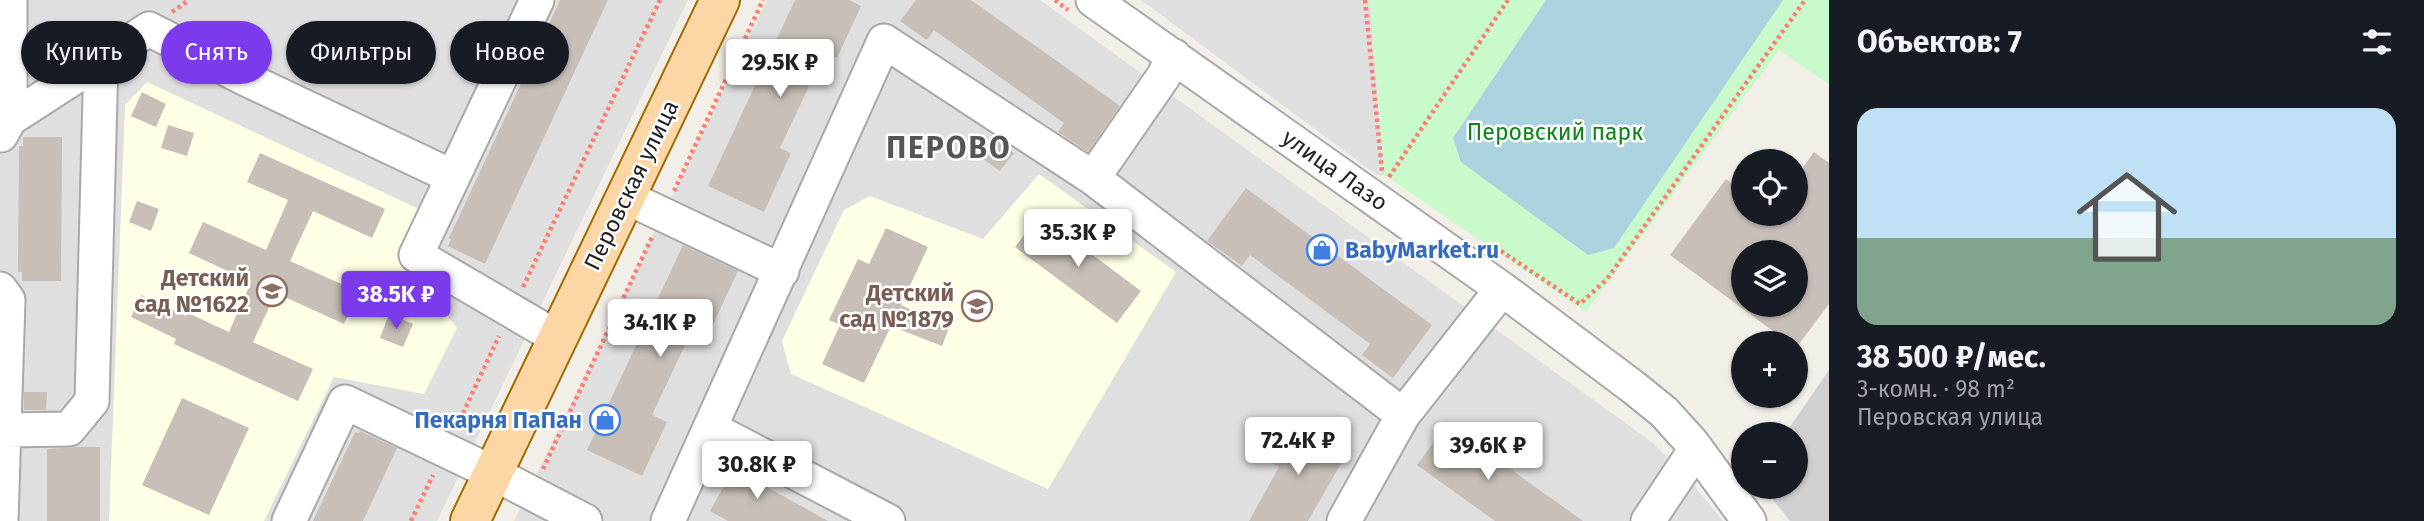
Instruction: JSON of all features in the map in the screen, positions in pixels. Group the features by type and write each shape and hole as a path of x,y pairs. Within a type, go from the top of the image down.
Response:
{"main road":[{"name":"Перовская улица","path":"470,521 626,197 710,4"}],"street":[{"path":"5,128 10,0"},
{"path":"537,0 416,256 558,338"},
{"name":"улица Лазо","path":"1093,0 1502,289 1633,387 1664,412 1696,449 1749,521"},
{"path":"147,30 453,177"},
{"path":"668,521 884,41 1093,178 1403,415"},
{"path":"1093,178 1163,77 1174,56"},
{"path":"5,128 66,84"},
{"path":"4,430 69,429 92,401 100,84"},
{"path":"626,197 782,271"},
{"path":"0,289 8,300 1,521"},
{"path":"1344,521 1403,415 1502,289"},
{"path":"289,521 345,402 493,473 585,521"},
{"path":"710,428 888,521"},
{"path":"1647,521 1696,449"}],"path":[{"path":"411,521 660,0"},
{"path":"532,493 763,0"},
{"path":"1365,0 1382,174"},
{"path":"1401,183 1390,176 1508,0"},
{"path":"1490,244 1580,304 1607,279 1805,0"}],"shaded area":[{"path":"0,0 688,0 437,521 0,521"},
{"path":"767,0 1040,0 1653,443 1688,478 1723,521 514,521"},
{"path":"1141,0 1370,0 1384,175 1377,175"},
{"name":"Детский сад №1622","path":"147,82 419,209 397,254 457,328 424,394 334,377 264,521 109,521 125,105"},
{"name":"Детский сад №1879","path":"1039,174 1176,272 1048,489 791,374 782,341 844,210 870,196 983,239"},
{"path":"1829,370 1829,521 1790,521 1773,499 1808,499 1808,422 1793,422 1803,408 1808,408 1808,401"}],"green space":[{"name":"Перовский парк","path":"1370,0 1829,0 1829,84 1779,50 1586,312 1384,175"}],"water":[{"path":"1546,0 1783,0 1614,248 1588,255 1461,162 1453,138"}],"building":[{"path":"560,0 608,0 569,84 569,21 550,21"},
{"path":"795,0 849,0 861,6 837,58 825,52 780,148 791,153 764,212 708,186"},
{"path":"916,0 971,0 1120,106 1088,152 1058,132 1064,123 934,30 927,40 900,21"},
{"path":"521,84 569,84 485,264 448,246 451,239 449,238"},
{"path":"142,92 166,104 156,127 131,116"},
{"path":"168,125 194,133 187,156 161,148"},
{"path":"23,137 62,137 61,281 22,281 22,272 18,272 19,146 23,146"},
{"path":"993,137 1014,153 1000,171 979,156"},
{"path":"1814,152 1829,163 1829,304 1808,332 1773,331 1754,317 1808,317 1808,240 1731,240 1731,300 1670,255 1726,179 1731,183 1731,226 1808,226 1808,160"},
{"path":"260,153 385,209 372,238 313,211 290,261 359,292 344,324 276,293 253,342 313,369 298,401 174,344 176,339 131,317 141,295 229,332 251,282 189,253 203,222 266,250 288,200 247,182"},
{"path":"1246,188 1432,325 1393,378 1362,355 1370,344 1250,255 1242,266 1207,241"},
{"path":"137,201 159,209 151,231 129,222"},
{"path":"1039,215 1141,291 1117,323 1015,247"},
{"path":"886,228 928,247 901,305 949,328 942,346 891,326 864,383 822,364 840,325 829,320 858,259 869,264"},
{"path":"683,245 738,271 709,333 694,326 652,415 667,422 642,476 587,450"},
{"path":"389,314 413,324 403,347 380,338"},
{"path":"24,392 47,392 46,410 24,410"},
{"path":"182,398 249,428 209,515 142,485"},
{"path":"1289,423 1346,455 1308,521 1249,521 1279,467 1267,460"},
{"path":"1447,424 1583,521 1495,521 1417,465"},
{"path":"360,431 397,448 363,521 313,521 355,432"},
{"path":"100,447 100,521 47,521 47,449"},
{"path":"736,464 769,480 765,486 828,521 728,521 710,511"}],"place":[{"name":"BabyMarket.ru","path":"1322,250"},
{"name":"Детский сад №1622","path":"272,291"},
{"name":"Детский сад №1879","path":"977,306"},
{"name":"Пекарня ПаПан","path":"605,420"}],"district":[{"name":"ПЕРОВО","path":"949,148"}]}
